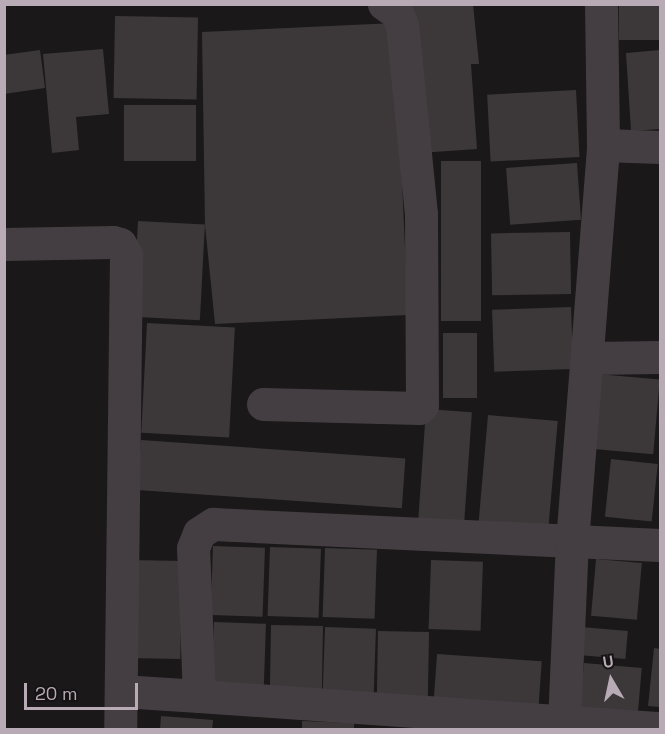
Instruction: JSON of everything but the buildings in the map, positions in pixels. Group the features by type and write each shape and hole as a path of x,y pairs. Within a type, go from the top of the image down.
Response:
{"street":[{"path":"263,404 419,408 422,405 421,214 402,25 397,13 384,4"},
{"path":"564,723 572,542 603,145 601,4"},
{"path":"603,145 660,147"},
{"path":"4,244 113,242 120,244 126,255 120,729"},
{"path":"587,358 660,357"},
{"path":"199,696 193,548 200,533 213,524 660,545"},
{"path":"121,691 660,728"}]}
